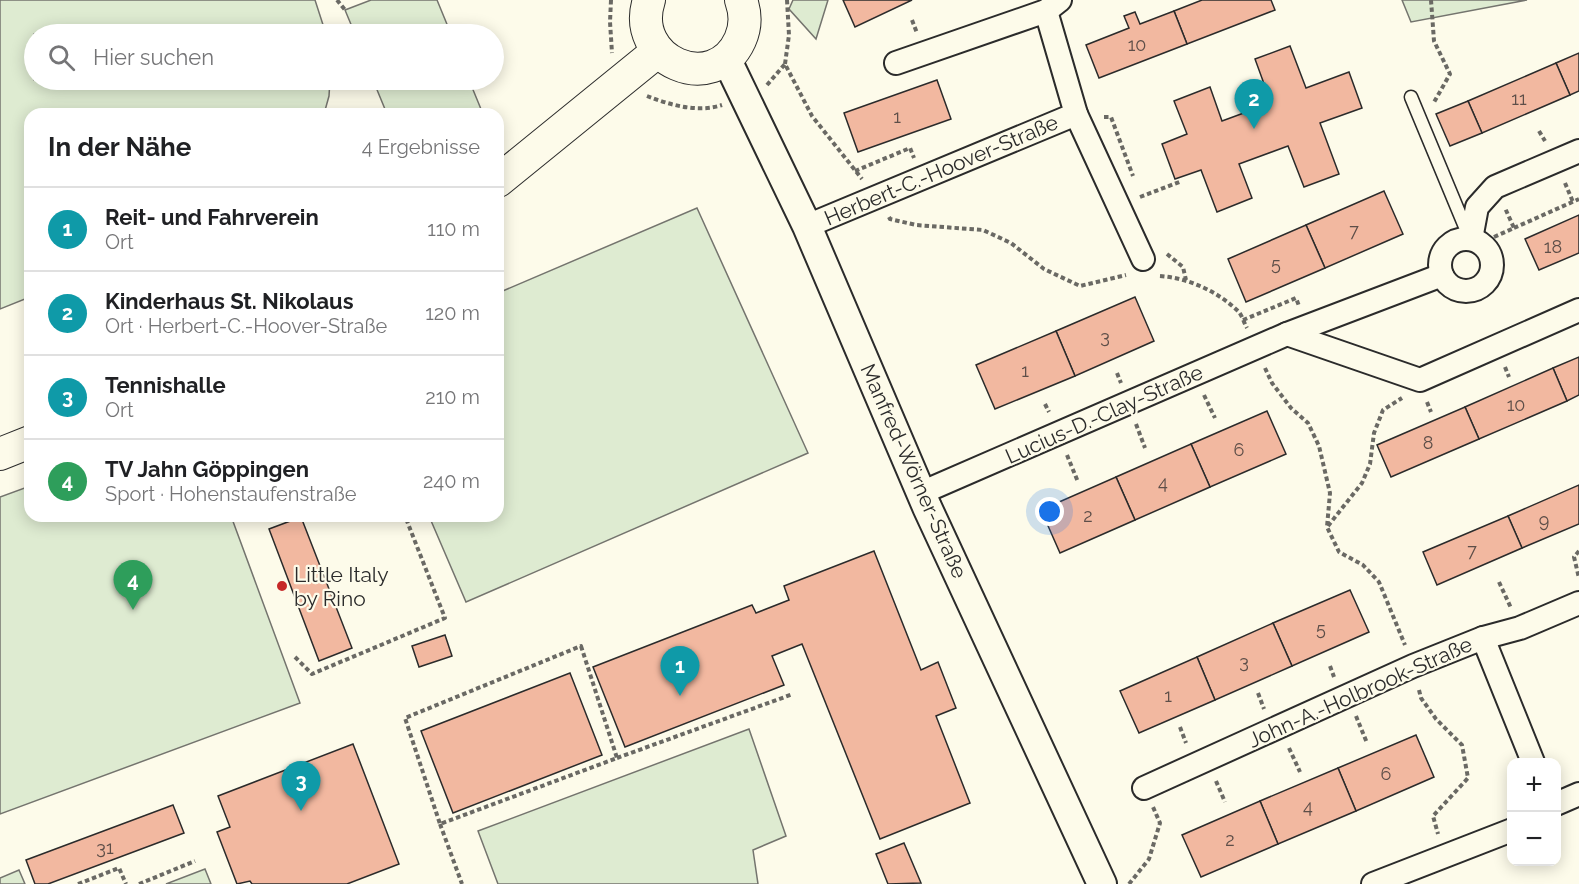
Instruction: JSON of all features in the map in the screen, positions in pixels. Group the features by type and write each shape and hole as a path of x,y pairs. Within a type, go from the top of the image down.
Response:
{"main road":[{"path":"649,0 646,28 650,40 667,60 690,68 703,68 716,64 737,47 743,32 745,17 741,0"},
{"path":"504,176 658,51"},
{"path":"0,454 24,444"}],"street":[{"name":"Herbert-C.-Hoover-Straße","path":"896,63 1053,5 1076,114 1144,270"},
{"name":"Manfred-Wörner-Straße","path":"726,58 807,226 921,493 1102,884"},
{"name":"Herbert-C.-Hoover-Straße","path":"807,226 1076,114"},
{"path":"1471,239 1477,207 1495,187 1579,151"},
{"path":"1471,239 1485,248 1492,264 1487,281 1480,287 1463,291 1454,288 1442,275 1440,259 1443,252 1455,241 1471,239"},
{"name":"Lucius-D.-Clay-Straße","path":"921,493 1287,334 1442,275"},
{"path":"1287,334 1420,380 1579,310"},
{"name":"John-A.-Holbrook-Straße","path":"1144,788 1413,666 1483,638 1520,628 1579,603"},
{"path":"1483,638 1531,758"},
{"path":"1561,802 1579,794"},
{"path":"1373,884 1507,832"}],"lane":[{"path":"1411,97 1471,239"}],"path":[{"path":"337,0 345,10"},
{"path":"769,84 785,64 789,35 787,0"},
{"path":"1422,123 1450,74 1434,41 1431,0"},
{"path":"785,64 812,116 877,197 890,219 916,225 983,230 1011,243 1044,269 1080,286 1144,270 1176,277 1211,290 1239,312 1272,383 1291,408 1308,423 1319,446 1330,493 1327,527 1339,552 1363,565 1379,582 1413,666 1421,698 1436,719 1462,745 1468,778 1432,816 1446,856"},
{"path":"855,171 910,148"},
{"path":"1118,206 1182,182"},
{"path":"1514,228 1579,199"},
{"path":"1243,320 1296,298"},
{"path":"1327,527 1362,483 1370,464 1374,433 1383,410 1404,396 1420,380"},
{"path":"295,657 312,674 445,618 407,522"},
{"path":"1579,551 1574,557 1579,578"},
{"path":"462,884 405,718 581,646 616,758"},
{"path":"440,824 793,694"},
{"path":"1129,884 1149,859 1160,823 1144,788"},
{"path":"139,884 195,861"},
{"path":"78,884 119,868 126,884"}],"green space":[{"path":"0,0 315,0 323,24 24,24 24,90 329,90 329,96 326,108 24,108 24,299 0,309"},
{"path":"371,0 437,0 447,24 351,24 345,10"},
{"path":"793,0 828,0 816,39 789,9"},
{"path":"1402,0 1527,0 1411,22"},
{"path":"377,90 473,90 481,108 385,108"},
{"path":"697,208 808,453 466,602 432,522 504,522 504,290"},
{"path":"24,488 24,522 233,522 300,703 0,814 0,497"},
{"path":"749,729 786,836 753,850 758,884 498,884 478,831"},
{"path":"205,869 211,884 166,884"},
{"path":"19,870 25,884 0,884 0,878"}],"building":[{"path":"843,0 912,0 855,27"},
{"path":"1202,0 1271,0 1275,10 1187,44 1174,11"},
{"path":"1174,11 1187,44 1099,78 1086,45 1129,28 1124,16 1135,12 1140,24"},
{"path":"1290,46 1306,88 1349,72 1362,108 1320,123 1339,174 1304,187 1288,146 1239,164 1252,198 1217,212 1201,170 1175,179 1162,144 1187,134 1174,101 1210,87 1222,121 1271,103 1255,59"},
{"path":"1579,53 1579,91 1570,95 1556,63"},
{"path":"1556,63 1570,95 1482,133 1468,101"},
{"path":"937,80 951,119 858,152 844,113"},
{"path":"1468,101 1482,133 1450,146 1436,114"},
{"path":"1384,191 1403,234 1325,268 1306,225"},
{"path":"1579,215 1579,253 1539,270 1525,239"},
{"path":"1306,225 1325,268 1246,302 1228,259"},
{"path":"1135,297 1154,341 1075,376 1056,331"},
{"path":"1056,331 1075,376 995,409 976,365"},
{"path":"1579,357 1579,395 1567,401 1553,368"},
{"path":"1553,368 1567,401 1479,439 1465,407"},
{"path":"1465,407 1479,439 1391,477 1377,445"},
{"path":"1267,411 1286,454 1210,487 1191,444"},
{"path":"1191,444 1210,487 1135,520 1116,477"},
{"path":"1116,477 1135,520 1060,553 1041,510"},
{"path":"1579,485 1579,524 1522,548 1508,516"},
{"path":"1508,516 1522,548 1437,585 1423,552"},
{"path":"288,522 303,522 352,648 319,661 269,529"},
{"path":"874,551 921,670 938,662 956,708 936,716 970,803 880,839 802,644 772,656 784,685 625,747 593,667 752,605 756,613 789,600 784,586"},
{"path":"1350,590 1369,632 1292,666 1273,623"},
{"path":"1273,623 1292,666 1215,700 1197,657"},
{"path":"445,635 452,656 419,667 412,646"},
{"path":"1197,657 1215,700 1139,733 1120,691"},
{"path":"570,673 602,755 453,813 421,731"},
{"path":"1416,735 1434,777 1356,811 1338,768"},
{"path":"353,744 399,864 347,884 252,884 250,881 237,884 217,832 230,827 218,796"},
{"path":"1338,768 1356,811 1278,844 1260,801"},
{"path":"1260,801 1278,844 1201,877 1182,835"},
{"path":"173,805 184,833 48,884 35,884 26,860"},
{"path":"904,843 921,883 888,884 876,854"}],"place":[{"name":"Kinderhaus St. Nikolaus","path":"1254,129"},
{"name":"Little Italy by Rino","path":"282,586"},
{"name":"TV Jahn Göppingen","path":"133,610"},
{"name":"Reit- und Fahrverein","path":"680,696"},
{"name":"Tennishalle","path":"301,811"}]}
